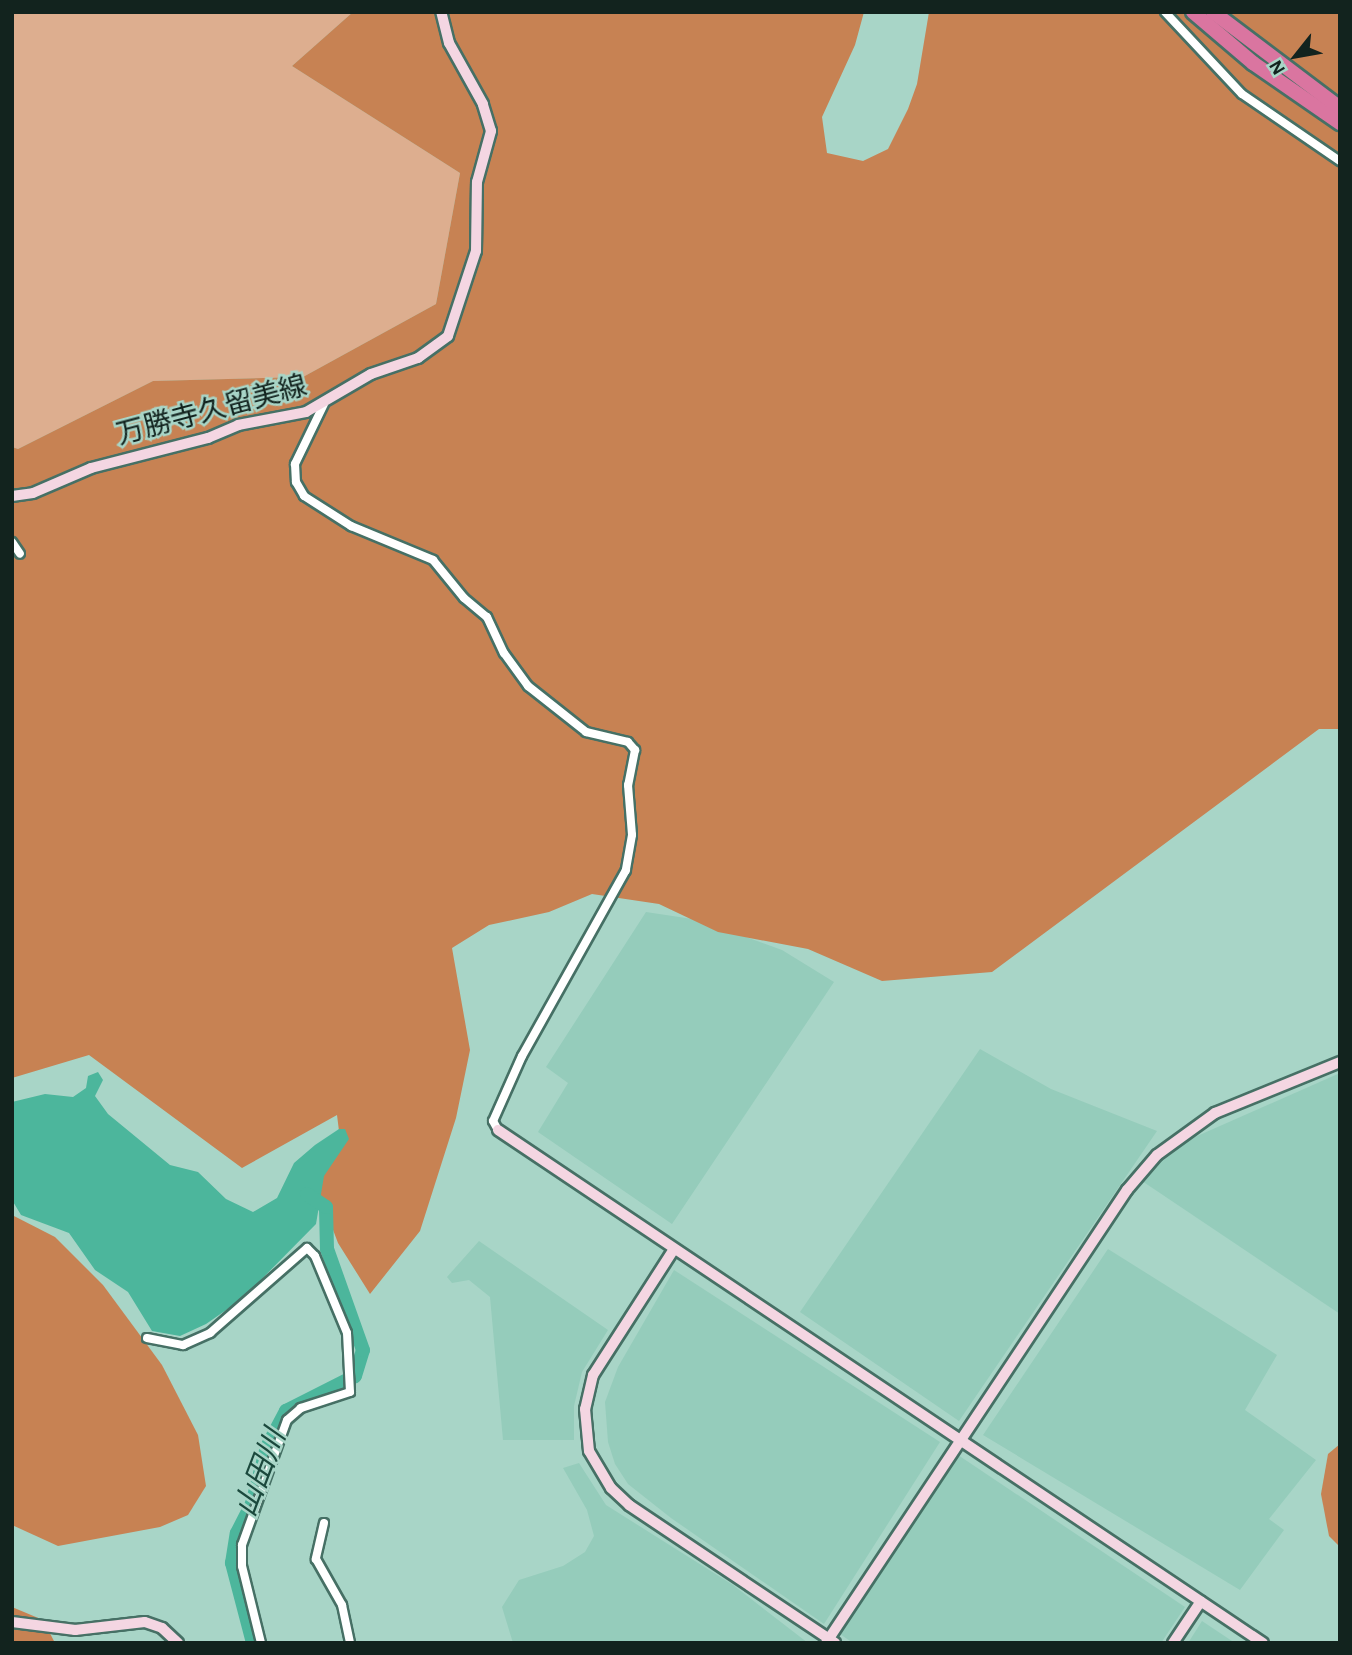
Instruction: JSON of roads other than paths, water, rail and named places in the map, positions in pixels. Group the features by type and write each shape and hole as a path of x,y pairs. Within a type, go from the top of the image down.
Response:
{"highway":[{"path":"1193,12 1253,63 1340,123"},
{"path":"1213,12 1340,108"}],"street":[{"name":"万勝寺久留美線","path":"12,496 33,493 91,468 208,438 238,425 306,412 324,404 371,374 403,365 429,351 448,336 458,313 476,251 477,182 491,131 482,104 449,43 441,12"},
{"path":"1165,12 1242,94 1340,161"},
{"path":"324,404 295,464 304,496 351,526 433,560 464,598 488,617 504,653 528,686 586,732 628,742 635,750 628,785 632,835 626,870 522,1056 493,1121 498,1130 1264,1643"},
{"path":"12,542 20,554"},
{"path":"674,1249 593,1375 585,1409 589,1451 599,1471 629,1505 830,1641 1127,1190 1157,1155 1215,1113 1340,1062"},
{"path":"147,1338 183,1345 209,1333 307,1248 315,1256 347,1333 350,1392 302,1408 286,1420 242,1545 242,1566 261,1643"},
{"path":"324,1523 316,1559 342,1605 350,1643"},
{"path":"1173,1643 1201,1601"},
{"path":"12,1622 75,1630 145,1622 162,1628 178,1643"}],"waterway":[{"name":"山田川","path":"253,1643 232,1563 237,1533 252,1504 267,1447 286,1411 355,1376 363,1350 327,1249 326,1207 307,1194"}]}
